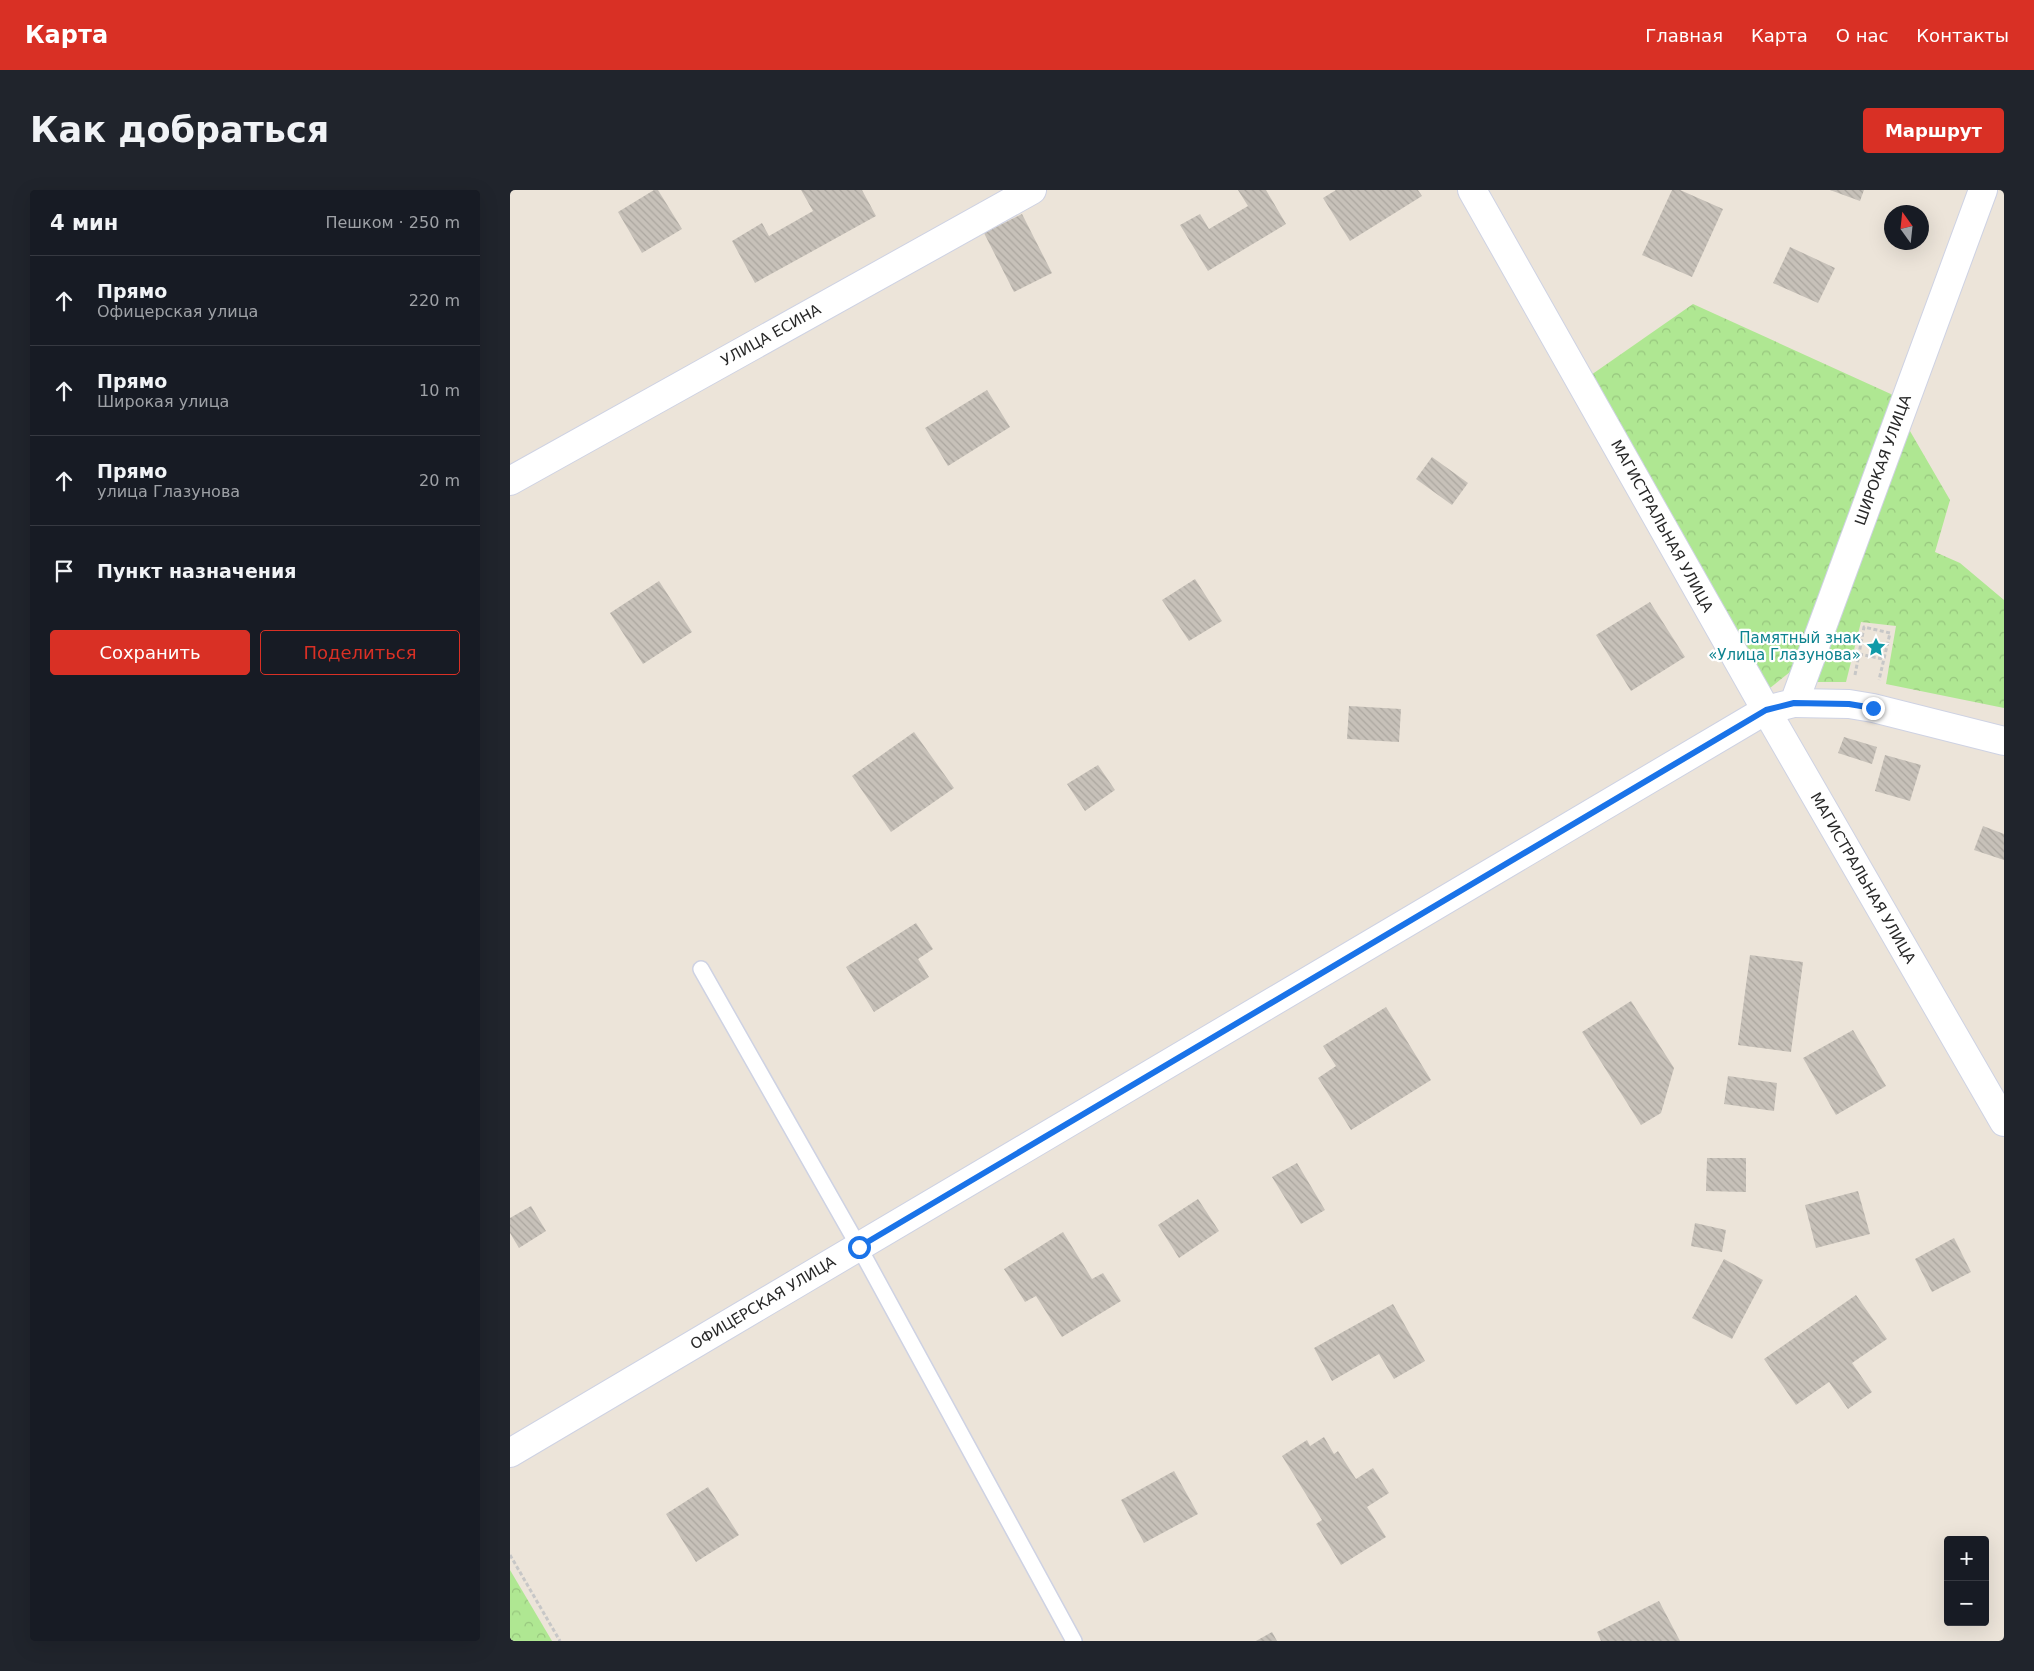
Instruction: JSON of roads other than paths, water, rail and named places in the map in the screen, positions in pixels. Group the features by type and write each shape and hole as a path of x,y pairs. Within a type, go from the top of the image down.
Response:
{"street":[{"name":"УЛИЦА ЕСИНА","path":"510,481 1032,190"},
{"name":"МАГИСТРАЛЬНАЯ УЛИЦА","path":"1472,190 1766,710 2004,1122"},
{"name":"ШИРОКАЯ УЛИЦА","path":"1794,703 1983,190"},
{"path":"1766,710 1794,703 1861,706 2004,741"},
{"name":"ОФИЦЕРСКАЯ УЛИЦА","path":"510,1453 1766,710"}],"lane":[{"path":"701,969 859,1247 1074,1641"}],"place":[{"name":"Памятный знак «Улица Глазунова»","path":"1876,647"}]}
